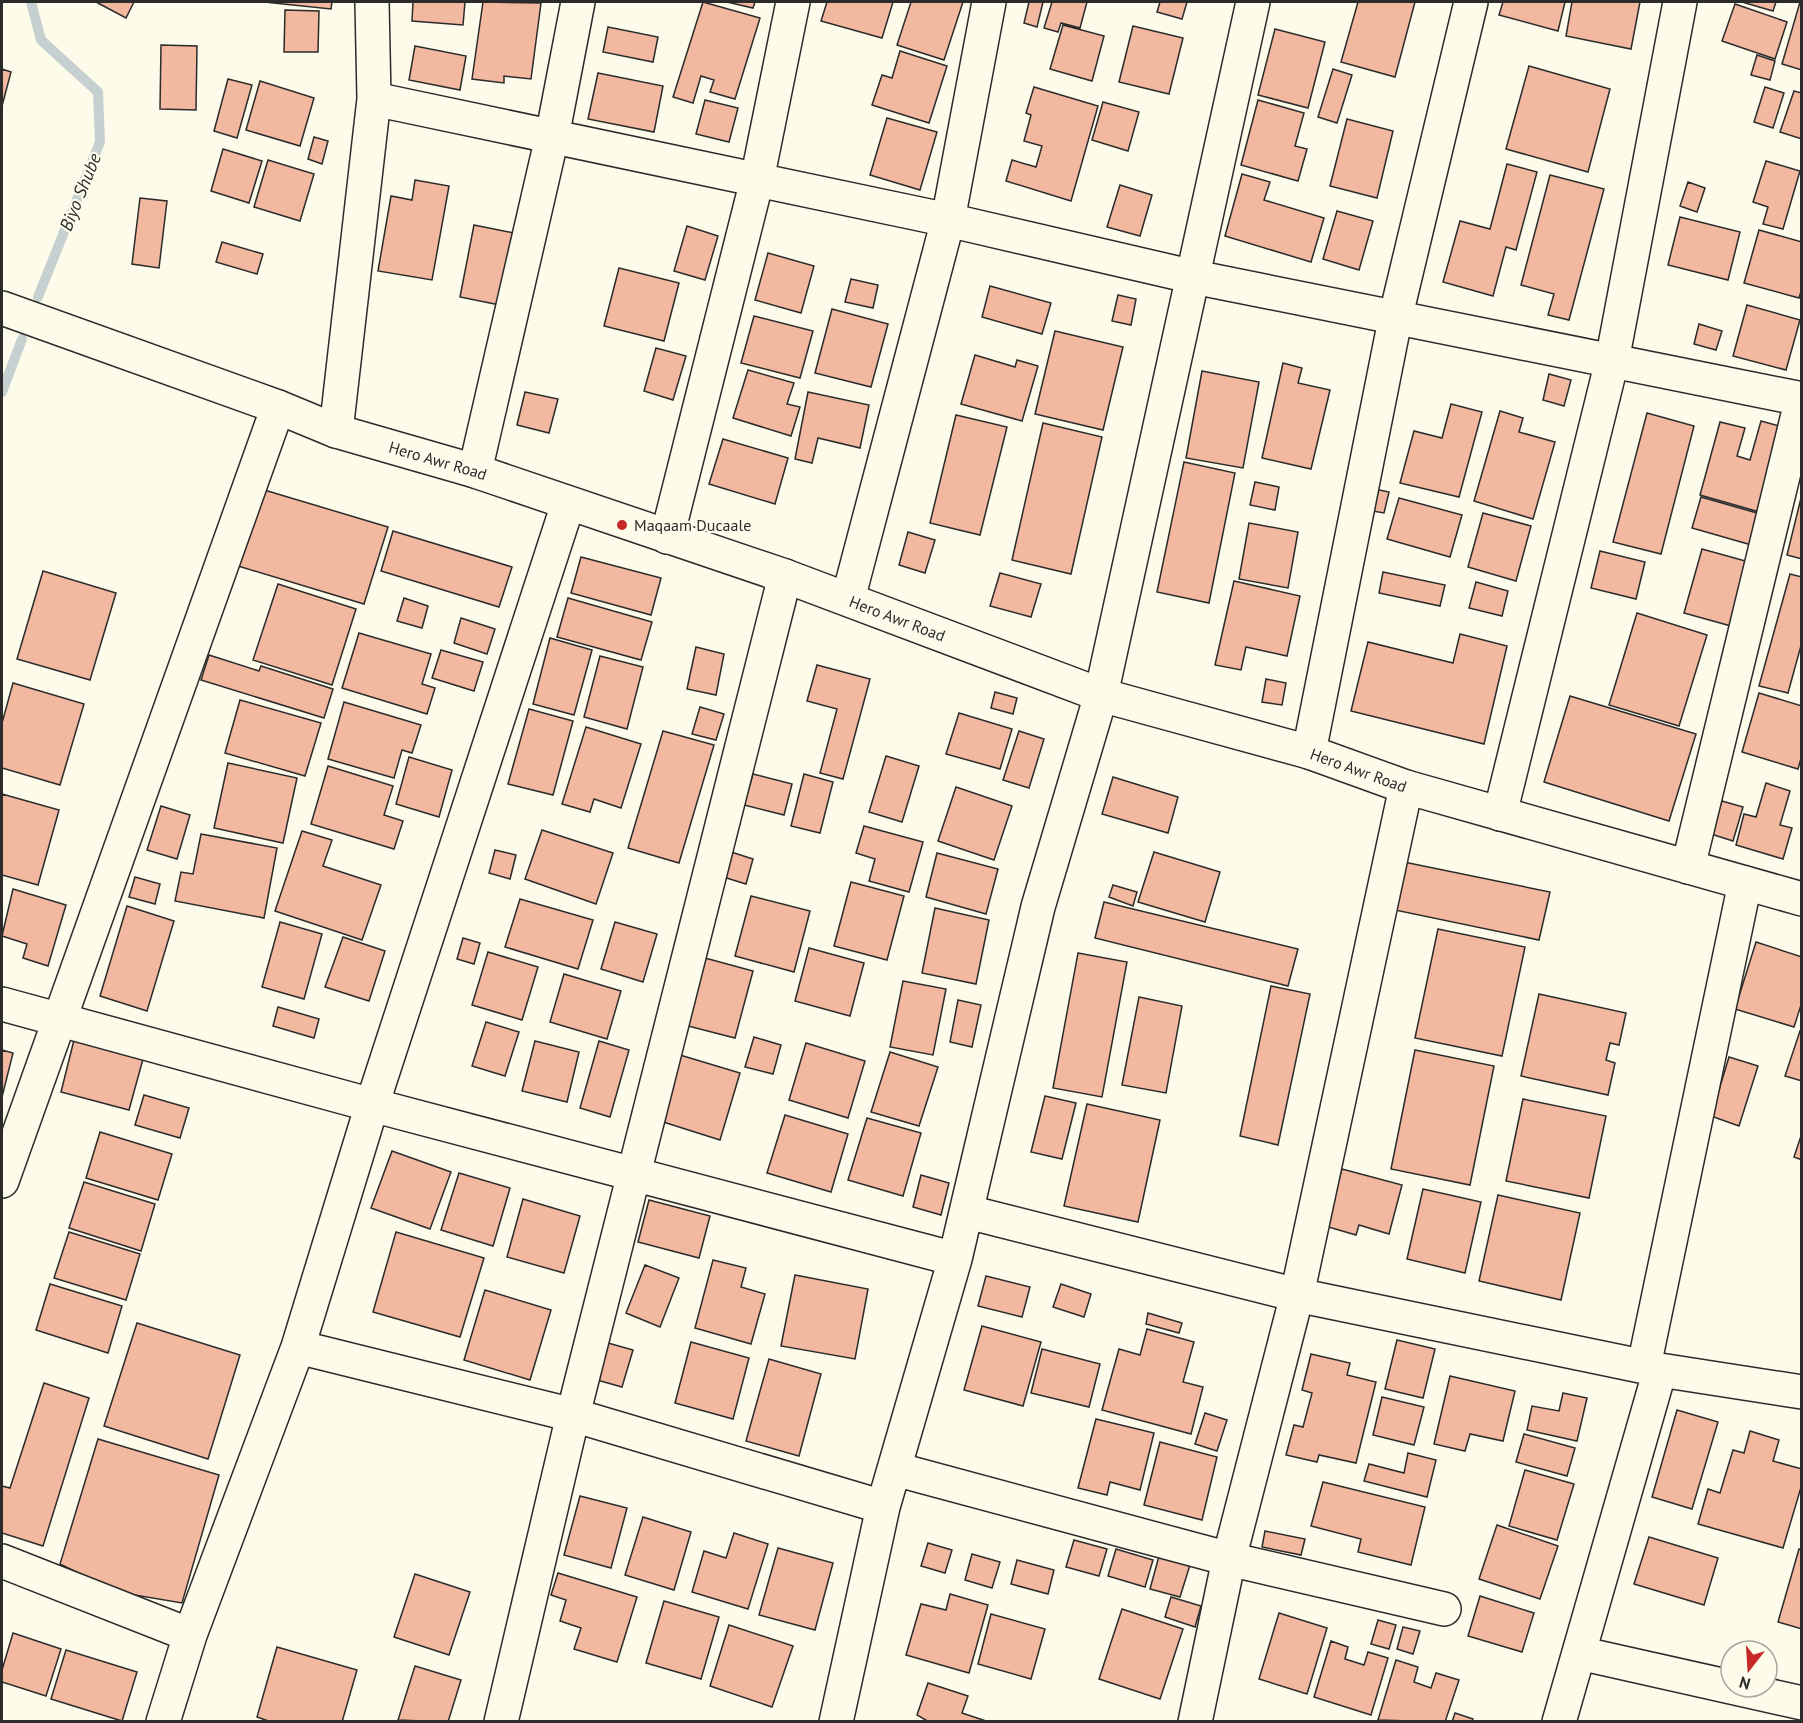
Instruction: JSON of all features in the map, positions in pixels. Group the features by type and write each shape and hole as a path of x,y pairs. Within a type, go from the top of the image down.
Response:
{"street":[{"path":"336,430 374,99 372,2"},
{"path":"476,471 552,137 579,2"},
{"path":"668,537 757,180 793,2"},
{"path":"848,599 948,220 989,2"},
{"path":"836,1722 884,1507 968,1212 1038,907 1101,695 1253,2"},
{"path":"1309,753 1396,315 1471,2"},
{"path":"1500,814 1612,361 1680,2"},
{"path":"374,99 948,220 1194,277 1396,315 1612,361 1802,398 1688,867"},
{"name":"Hero Awr Road","path":"2,308 336,430 476,471 785,576 1101,695 1309,753 1406,787 1802,899"},
{"path":"2,1181 278,407"},
{"path":"163,1722 190,1635 298,1347 372,1105 568,504"},
{"path":"501,1722 632,1172 785,576"},
{"path":"1195,1722 1230,1559 1297,1295 1406,787"},
{"path":"1559,1722 1579,1653 1652,1368 1745,883"},
{"path":"2,1004 372,1105 956,1258"},
{"path":"968,1212 1297,1295 1652,1368 1802,1392"},
{"path":"298,1347 573,1415 884,1507"},
{"path":"895,1469 1230,1559 1444,1609"},
{"path":"2,1561 190,1635"},
{"path":"1579,1653 1802,1703"}],"building":[{"path":"96,2 134,2 126,18"},
{"path":"264,2 332,2 331,9"},
{"path":"413,2 465,2 463,25 412,21"},
{"path":"483,2 541,3 531,79 504,76 504,83 472,79"},
{"path":"703,2 760,18 735,99 710,92 714,80 701,76 693,103 673,97"},
{"path":"727,2 755,2 753,8"},
{"path":"827,2 893,2 882,38 821,21"},
{"path":"911,2 963,2 944,60 897,45"},
{"path":"1029,2 1043,2 1037,27 1024,23"},
{"path":"1052,2 1087,2 1080,28 1061,23 1058,32 1044,28"},
{"path":"1160,2 1187,2 1182,19 1157,12"},
{"path":"1358,2 1415,2 1395,77 1341,62"},
{"path":"1503,2 1565,2 1558,31 1499,15"},
{"path":"1572,2 1640,2 1631,49 1566,36"},
{"path":"1742,2 1776,2 1773,11"},
{"path":"1800,2 1802,3 1802,70 1782,64"},
{"path":"1735,4 1787,22 1775,59 1722,41"},
{"path":"285,10 319,11 318,52 284,52"},
{"path":"1063,25 1104,36 1092,81 1050,69"},
{"path":"1133,26 1183,38 1169,94 1119,82"},
{"path":"608,27 658,37 653,62 603,52"},
{"path":"1275,29 1325,42 1308,108 1258,95"},
{"path":"161,45 197,46 196,110 160,109"},
{"path":"415,46 466,56 460,90 409,80"},
{"path":"900,51 947,66 929,123 872,105 882,75 892,78"},
{"path":"1757,55 1775,61 1770,80 1751,75"},
{"path":"1529,66 1610,89 1588,172 1506,149"},
{"path":"2,69 11,72 2,106"},
{"path":"1333,69 1352,75 1337,123 1318,117"},
{"path":"598,73 663,86 654,132 588,119"},
{"path":"228,79 252,85 237,138 214,131"},
{"path":"260,81 314,98 300,146 246,130"},
{"path":"1034,87 1098,106 1071,201 1006,181 1012,160 1036,167 1042,146 1024,141 1031,115 1026,113"},
{"path":"1765,87 1784,93 1773,128 1754,122"},
{"path":"1794,91 1802,93 1802,139 1780,132"},
{"path":"705,100 738,108 729,142 696,134"},
{"path":"1258,100 1304,113 1295,146 1307,149 1298,181 1241,165"},
{"path":"1103,102 1139,112 1128,151 1092,140"},
{"path":"887,118 937,132 920,190 870,175"},
{"path":"1347,119 1393,131 1377,198 1330,186"},
{"path":"314,137 328,141 322,164 308,159"},
{"path":"223,149 262,161 249,203 211,191"},
{"path":"268,160 314,174 300,221 254,207"},
{"path":"1766,161 1800,171 1783,229 1763,224 1768,207 1753,202"},
{"path":"1507,164 1537,172 1516,250 1506,247 1493,296 1443,282 1460,221 1490,229"},
{"path":"1242,174 1270,182 1264,200 1324,218 1311,262 1225,236"},
{"path":"1550,175 1604,189 1569,320 1548,315 1554,294 1521,285"},
{"path":"415,180 449,186 432,280 378,271 391,196 412,200"},
{"path":"1688,182 1705,188 1697,212 1680,206"},
{"path":"1120,185 1152,195 1140,236 1107,227"},
{"path":"140,198 167,201 159,268 132,264"},
{"path":"1337,211 1373,221 1359,270 1323,259"},
{"path":"1680,217 1740,232 1728,280 1668,265"},
{"path":"474,225 514,233 500,305 460,297"},
{"path":"687,226 718,236 705,280 674,271"},
{"path":"1759,230 1802,242 1802,288 1799,298 1744,283"},
{"path":"222,242 263,254 257,274 216,262"},
{"path":"768,253 814,266 801,313 755,300"},
{"path":"619,268 679,283 664,341 604,326"},
{"path":"851,279 878,285 873,308 845,302"},
{"path":"990,286 1051,303 1042,334 982,317"},
{"path":"1118,295 1136,299 1131,325 1112,321"},
{"path":"1747,305 1800,320 1786,370 1733,356"},
{"path":"832,309 888,324 871,387 815,373"},
{"path":"754,316 813,331 800,378 741,363"},
{"path":"1699,324 1722,331 1716,350 1694,344"},
{"path":"1055,331 1123,347 1103,430 1035,414"},
{"path":"656,348 686,356 673,400 644,391"},
{"path":"975,355 1015,367 1017,360 1038,366 1022,421 961,404"},
{"path":"1283,363 1302,368 1298,383 1330,390 1311,469 1262,458"},
{"path":"748,370 794,383 787,404 800,407 791,436 733,418"},
{"path":"1202,371 1259,382 1243,468 1186,458"},
{"path":"1549,374 1571,380 1564,406 1543,400"},
{"path":"525,392 558,399 549,433 517,425"},
{"path":"808,392 869,405 860,448 818,438 812,463 795,459"},
{"path":"1451,404 1482,412 1459,497 1400,483 1414,431 1442,438"},
{"path":"1500,411 1523,418 1519,432 1555,442 1533,519 1474,501"},
{"path":"1647,413 1694,426 1661,554 1613,542"},
{"path":"956,415 1007,427 980,535 930,523"},
{"path":"1761,421 1786,428 1763,513 1700,495 1720,422 1745,428 1737,456 1750,460"},
{"path":"1043,423 1102,437 1071,574 1012,560"},
{"path":"723,439 788,458 775,504 709,484"},
{"path":"1184,462 1235,473 1209,603 1157,592"},
{"path":"1255,482 1279,487 1275,510 1250,505"},
{"path":"1370,488 1389,492 1384,513 1366,510"},
{"path":"261,489 388,527 364,604 238,566"},
{"path":"1802,494 1802,559 1787,555"},
{"path":"1701,497 1764,515 1755,546 1692,528"},
{"path":"1399,498 1462,515 1450,557 1387,539"},
{"path":"1483,513 1531,526 1516,581 1468,567"},
{"path":"1249,523 1298,532 1288,588 1239,579"},
{"path":"393,531 512,567 499,607 381,571"},
{"path":"908,532 935,540 925,573 899,565"},
{"path":"1702,549 1749,562 1731,626 1684,613"},
{"path":"1600,551 1645,562 1636,599 1591,588"},
{"path":"581,557 661,578 651,615 571,593"},
{"path":"43,571 116,593 90,680 17,659"},
{"path":"1383,572 1445,585 1440,606 1379,593"},
{"path":"1000,573 1041,584 1031,617 990,606"},
{"path":"1790,574 1802,577 1802,642 1788,693 1759,686"},
{"path":"1234,581 1300,596 1287,656 1246,647 1241,670 1215,665"},
{"path":"1476,582 1508,591 1502,616 1469,608"},
{"path":"278,584 356,609 332,685 253,660"},
{"path":"404,598 428,606 422,628 397,621"},
{"path":"568,598 652,622 641,660 557,637"},
{"path":"1637,613 1707,635 1679,726 1609,705"},
{"path":"461,618 495,629 487,654 454,643"},
{"path":"359,633 431,654 422,684 435,688 427,714 342,688"},
{"path":"1460,634 1507,646 1484,744 1351,711 1368,642 1453,663"},
{"path":"550,638 592,650 574,715 533,704"},
{"path":"696,647 724,654 716,695 687,689"},
{"path":"441,650 483,662 474,691 432,678"},
{"path":"209,655 259,671 261,666 333,689 324,718 201,680"},
{"path":"600,656 643,667 627,729 584,717"},
{"path":"817,665 870,679 843,779 820,773 837,709 807,701"},
{"path":"1266,679 1286,683 1282,705 1262,702"},
{"path":"13,683 84,704 60,785 2,768 2,723"},
{"path":"995,692 1017,698 1013,714 991,708"},
{"path":"1759,693 1802,706 1802,755 1798,769 1742,752"},
{"path":"1570,696 1696,734 1669,821 1544,782"},
{"path":"240,700 321,723 305,776 225,753"},
{"path":"344,702 421,725 412,753 402,750 394,778 328,759"},
{"path":"700,707 724,714 716,740 692,734"},
{"path":"529,709 573,721 553,795 508,784"},
{"path":"959,713 1012,729 1000,769 946,754"},
{"path":"586,727 641,744 621,808 594,799 590,812 562,804"},
{"path":"663,731 714,745 679,863 628,848"},
{"path":"1019,731 1044,739 1029,788 1003,780"},
{"path":"886,756 919,766 902,822 869,812"},
{"path":"409,757 452,770 439,817 396,804"},
{"path":"228,763 297,778 283,843 214,828"},
{"path":"328,766 393,786 384,815 403,821 394,849 311,824"},
{"path":"753,774 792,784 784,815 744,805"},
{"path":"804,774 833,782 820,833 791,826"},
{"path":"1113,777 1178,797 1168,833 1102,814"},
{"path":"1766,783 1790,791 1780,825 1792,828 1783,859 1736,845 1744,814 1756,817"},
{"path":"956,787 1012,806 994,860 938,841"},
{"path":"2,794 59,810 38,885 2,875"},
{"path":"1722,801 1743,807 1733,841 1711,834"},
{"path":"161,806 190,815 177,859 147,850"},
{"path":"864,826 923,842 909,892 869,881 875,859 856,853"},
{"path":"542,830 613,853 596,904 525,879"},
{"path":"302,831 332,840 323,866 381,885 362,940 275,911"},
{"path":"201,834 277,848 264,918 175,901 181,872 193,874"},
{"path":"495,850 516,855 510,879 489,873"},
{"path":"728,851 753,859 746,884 720,876"},
{"path":"1154,852 1220,872 1205,922 1138,902"},
{"path":"937,853 998,869 986,914 926,897"},
{"path":"1399,861 1550,892 1539,940 1390,909"},
{"path":"135,877 160,884 155,904 129,897"},
{"path":"851,882 904,896 887,960 834,946"},
{"path":"1113,885 1137,892 1133,906 1109,897"},
{"path":"13,889 66,905 48,966 23,958 27,944 2,936"},
{"path":"751,896 810,911 794,972 735,956"},
{"path":"520,899 593,920 578,969 505,947"},
{"path":"1104,902 1298,949 1288,986 1095,938"},
{"path":"127,906 174,921 147,1011 100,996"},
{"path":"935,908 989,920 976,984 922,973"},
{"path":"280,922 322,934 304,999 262,987"},
{"path":"615,922 657,934 643,982 601,969"},
{"path":"1438,929 1525,947 1502,1056 1415,1038"},
{"path":"343,937 385,951 369,1001 325,987"},
{"path":"463,938 480,943 474,964 457,959"},
{"path":"1756,942 1802,957 1802,1002 1794,1027 1735,1009"},
{"path":"809,948 864,963 850,1016 795,1001"},
{"path":"488,952 538,967 522,1020 472,1005"},
{"path":"1078,953 1127,962 1102,1097 1053,1088"},
{"path":"705,958 753,971 735,1038 688,1026"},
{"path":"564,974 621,991 607,1039 550,1022"},
{"path":"903,981 946,989 933,1055 890,1047"},
{"path":"1271,986 1310,994 1278,1145 1240,1136"},
{"path":"1539,994 1626,1013 1619,1045 1610,1043 1606,1060 1615,1063 1608,1095 1521,1076"},
{"path":"1139,997 1182,1006 1166,1093 1122,1085"},
{"path":"958,1000 981,1005 972,1047 950,1042"},
{"path":"278,1007 319,1019 314,1038 273,1026"},
{"path":"486,1022 519,1032 505,1076 472,1066"},
{"path":"1800,1031 1802,1032 1802,1081 1785,1076"},
{"path":"754,1037 781,1045 773,1074 745,1067"},
{"path":"74,1040 143,1059 129,1110 61,1092"},
{"path":"535,1041 579,1052 567,1102 522,1091"},
{"path":"599,1041 629,1050 610,1117 580,1108"},
{"path":"806,1043 865,1061 848,1118 789,1100"},
{"path":"2,1050 13,1053 2,1097"},
{"path":"1415,1050 1494,1066 1470,1185 1391,1169"},
{"path":"890,1052 938,1067 919,1126 871,1112"},
{"path":"680,1055 740,1073 720,1140 660,1121"},
{"path":"1729,1057 1758,1066 1739,1126 1711,1116"},
{"path":"144,1095 189,1108 180,1138 135,1125"},
{"path":"1045,1096 1076,1103 1062,1159 1031,1152"},
{"path":"1523,1099 1606,1116 1589,1198 1506,1181"},
{"path":"1087,1104 1160,1120 1138,1222 1064,1206"},
{"path":"785,1115 848,1134 831,1192 767,1173"},
{"path":"867,1118 921,1133 903,1196 848,1180"},
{"path":"100,1132 172,1154 158,1200 86,1178"},
{"path":"1802,1133 1802,1160 1794,1157"},
{"path":"392,1151 451,1172 430,1229 371,1208"},
{"path":"1342,1169 1402,1185 1389,1234 1359,1225 1356,1235 1325,1226"},
{"path":"459,1173 510,1188 493,1246 441,1230"},
{"path":"921,1175 949,1183 941,1215 913,1207"},
{"path":"84,1182 155,1204 141,1251 69,1228"},
{"path":"1423,1189 1481,1202 1465,1273 1407,1259"},
{"path":"1498,1195 1580,1213 1561,1300 1479,1281"},
{"path":"523,1199 580,1216 564,1273 507,1257"},
{"path":"649,1200 710,1216 699,1258 638,1242"},
{"path":"69,1232 140,1254 126,1300 54,1278"},
{"path":"396,1232 484,1258 460,1337 373,1312"},
{"path":"713,1260 746,1268 741,1287 765,1294 751,1344 695,1328"},
{"path":"645,1265 679,1278 660,1327 626,1313"},
{"path":"795,1275 868,1289 855,1359 781,1346"},
{"path":"986,1276 1030,1287 1022,1317 978,1306"},
{"path":"50,1284 122,1306 108,1353 36,1330"},
{"path":"1061,1284 1091,1294 1084,1317 1053,1307"},
{"path":"485,1290 551,1310 530,1380 464,1360"},
{"path":"1148,1313 1182,1323 1179,1333 1146,1324"},
{"path":"137,1323 240,1355 208,1459 104,1426"},
{"path":"982,1326 1041,1342 1023,1406 964,1390"},
{"path":"1147,1329 1194,1342 1183,1382 1203,1387 1191,1434 1102,1410 1119,1349 1140,1355"},
{"path":"1397,1340 1435,1349 1423,1398 1385,1389"},
{"path":"691,1342 749,1358 733,1419 675,1403"},
{"path":"608,1343 633,1350 622,1387 597,1380"},
{"path":"1042,1349 1100,1364 1089,1407 1031,1393"},
{"path":"1311,1354 1350,1363 1347,1375 1376,1382 1356,1463 1319,1455 1317,1462 1286,1455 1294,1425 1303,1427 1312,1393 1302,1390"},
{"path":"769,1359 821,1374 799,1456 746,1441"},
{"path":"1450,1376 1515,1391 1503,1441 1470,1434 1465,1451 1434,1444"},
{"path":"44,1383 89,1398 43,1546 2,1533 2,1486 10,1488"},
{"path":"1563,1393 1587,1398 1577,1441 1527,1430 1532,1406 1559,1411"},
{"path":"1382,1397 1424,1407 1414,1445 1373,1435"},
{"path":"1677,1410 1718,1422 1692,1509 1652,1497"},
{"path":"1205,1413 1227,1420 1217,1451 1195,1444"},
{"path":"1096,1419 1154,1433 1140,1490 1110,1482 1107,1495 1078,1488"},
{"path":"1750,1431 1779,1440 1773,1461 1802,1469 1802,1484 1783,1548 1698,1524 1708,1489 1720,1493 1733,1450 1744,1453"},
{"path":"1524,1434 1575,1448 1567,1476 1516,1462"},
{"path":"98,1439 219,1475 182,1603 117,1592 60,1564"},
{"path":"1160,1442 1217,1457 1202,1520 1144,1505"},
{"path":"1408,1453 1436,1460 1427,1497 1364,1481 1369,1464 1404,1473"},
{"path":"1525,1470 1574,1484 1557,1540 1509,1526"},
{"path":"1323,1482 1425,1507 1411,1565 1358,1552 1361,1539 1311,1526"},
{"path":"580,1496 627,1508 611,1568 564,1555"},
{"path":"643,1517 691,1532 674,1590 625,1575"},
{"path":"1497,1525 1558,1546 1540,1599 1479,1579"},
{"path":"1265,1531 1305,1539 1301,1555 1262,1547"},
{"path":"734,1533 768,1544 748,1609 692,1592 704,1551 726,1558"},
{"path":"1649,1537 1718,1558 1704,1605 1634,1584"},
{"path":"1074,1540 1107,1549 1099,1576 1066,1567"},
{"path":"928,1543 952,1550 945,1573 921,1566"},
{"path":"778,1548 833,1563 815,1630 759,1615"},
{"path":"1116,1549 1153,1560 1145,1587 1108,1576"},
{"path":"1799,1549 1802,1550 1802,1629 1778,1622"},
{"path":"972,1554 1000,1562 992,1588 965,1580"},
{"path":"1159,1556 1190,1565 1180,1597 1150,1589"},
{"path":"1017,1560 1054,1570 1048,1594 1011,1584"},
{"path":"558,1573 637,1597 617,1662 574,1649 581,1628 560,1621 566,1600 551,1595"},
{"path":"415,1574 470,1592 449,1655 394,1637"},
{"path":"950,1594 988,1605 969,1673 906,1655 921,1604 946,1610"},
{"path":"1480,1596 1534,1613 1522,1652 1468,1636"},
{"path":"1171,1597 1201,1606 1195,1627 1165,1617"},
{"path":"664,1601 719,1617 701,1679 646,1663"},
{"path":"1122,1609 1183,1629 1160,1699 1099,1679"},
{"path":"1279,1613 1327,1628 1307,1694 1259,1679"},
{"path":"991,1614 1045,1629 1031,1679 978,1664"},
{"path":"1378,1620 1396,1625 1389,1649 1371,1644"},
{"path":"729,1625 793,1646 772,1707 710,1686"},
{"path":"1403,1627 1420,1631 1413,1654 1397,1649"},
{"path":"13,1633 61,1649 46,1696 2,1682 2,1670"},
{"path":"1331,1641 1348,1647 1345,1659 1364,1665 1368,1652 1388,1658 1371,1715 1314,1697"},
{"path":"277,1647 357,1670 342,1722 271,1722 257,1717"},
{"path":"66,1650 137,1672 122,1721 51,1699"},
{"path":"1396,1660 1418,1667 1414,1682 1431,1688 1436,1673 1459,1680 1445,1722 1378,1720"},
{"path":"415,1666 461,1680 448,1722 398,1720"},
{"path":"928,1683 968,1696 962,1713 989,1722 929,1722 917,1715"},
{"path":"1455,1713 1473,1719 1472,1722 1452,1722"}],"waterway":[{"name":"Biyo Shube","path":"31,2 41,40 98,92 100,142 38,297"},
{"name":"Biyo Shube","path":"2,392 22,339"}],"place":[{"name":"Maqaam Ducaale","path":"622,525"}]}
